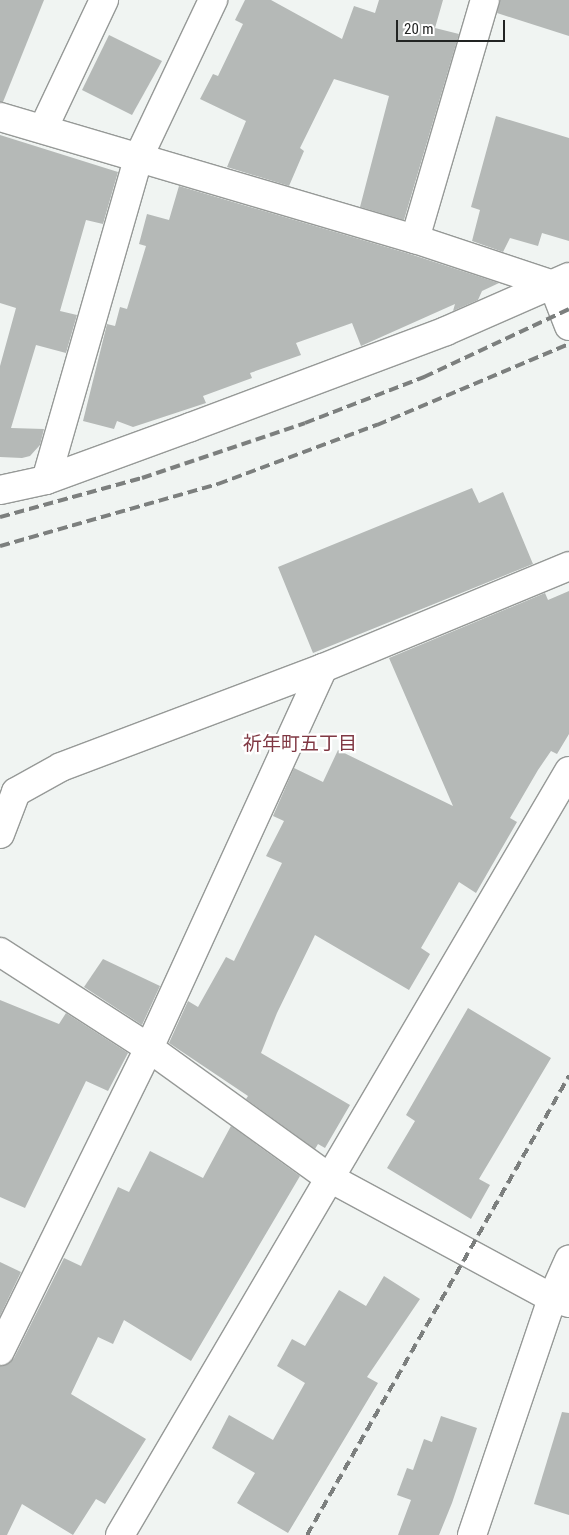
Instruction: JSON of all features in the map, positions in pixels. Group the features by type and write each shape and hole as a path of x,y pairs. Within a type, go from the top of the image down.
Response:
{"street":[{"path":"43,129 104,0"},
{"path":"46,480 139,156 213,0"},
{"path":"414,239 485,0"},
{"path":"0,117 139,156 561,281"},
{"path":"0,490 46,480 446,331 561,281"},
{"path":"561,281 569,326"},
{"path":"0,834 16,792 61,766 323,668 569,566"},
{"path":"0,1351 149,1048 323,668"},
{"path":"120,1535 328,1177 569,771"},
{"path":"0,952 149,1048 328,1177 561,1300"},
{"path":"472,1535 561,1300 569,1260"}],"building":[{"path":"0,0 44,0 3,102 0,102"},
{"path":"245,0 271,0 342,39 354,6 375,13 379,0 443,0 435,28 459,34 404,220 360,207 389,96 334,79 300,148 304,151 289,186 227,167 246,121 200,99 213,74 218,76 243,24 235,20"},
{"path":"500,0 569,0 569,36 497,13"},
{"path":"109,35 162,61 132,115 82,90"},
{"path":"496,116 569,138 569,241 542,233 538,246 510,238 503,252 472,241 480,210 471,207"},
{"path":"0,135 118,172 103,224 86,220 60,311 77,315 66,353 36,345 11,428 44,429 40,445 30,456 22,458 0,457 0,366 16,308 0,303"},
{"path":"179,186 410,254 499,283 482,291 478,300 453,311 455,304 361,346 352,323 296,343 301,355 250,373 252,378 203,396 206,403 133,427 117,421 114,429 83,421 107,324 115,326 120,307 127,309 146,246 139,244 147,214 169,220"},
{"path":"472,488 479,503 503,492 533,564 313,653 278,567"},
{"path":"569,591 569,734 557,754 551,751 538,770 510,818 517,822 476,893 459,882 421,948 430,954 409,990 315,935 277,1013 261,1053 350,1105 325,1148 318,1144 315,1149 246,1099 248,1096 169,1043 188,1001 198,1007 226,957 234,961 282,863 266,856 284,821 273,816 294,768 323,782 338,750 453,806 389,658 545,593 548,600"},
{"path":"103,959 160,986 142,1025 84,987"},
{"path":"0,1000 59,1024 66,1013 128,1053 108,1091 86,1081 25,1208 0,1197"},
{"path":"468,1008 551,1058 479,1179 490,1185 471,1219 387,1168 415,1121 406,1115"},
{"path":"231,1126 300,1176 191,1361 124,1320 113,1344 98,1337 71,1394 146,1439 105,1504 96,1499 73,1535 22,1504 7,1535 0,1535 0,1366 14,1358 64,1258 81,1266 118,1187 129,1192 150,1151 203,1178"},
{"path":"0,1262 21,1272 0,1316"},
{"path":"384,1276 420,1299 367,1377 378,1383 288,1533 237,1503 255,1473 212,1448 229,1415 273,1440 305,1383 277,1366 292,1339 305,1346 339,1290 366,1306"},
{"path":"562,1412 569,1413 569,1515 534,1504"},
{"path":"441,1416 477,1428 452,1503 439,1535 398,1535 411,1500 397,1495 407,1468 413,1470 424,1439 432,1442"}],"railway":[{"path":"0,517 142,478 305,423 424,377 569,309"},
{"path":"0,546 218,484 377,425 569,344"},
{"path":"307,1535 569,1076"}],"district":[{"name":"祈年町五丁目","path":"300,744"}]}
